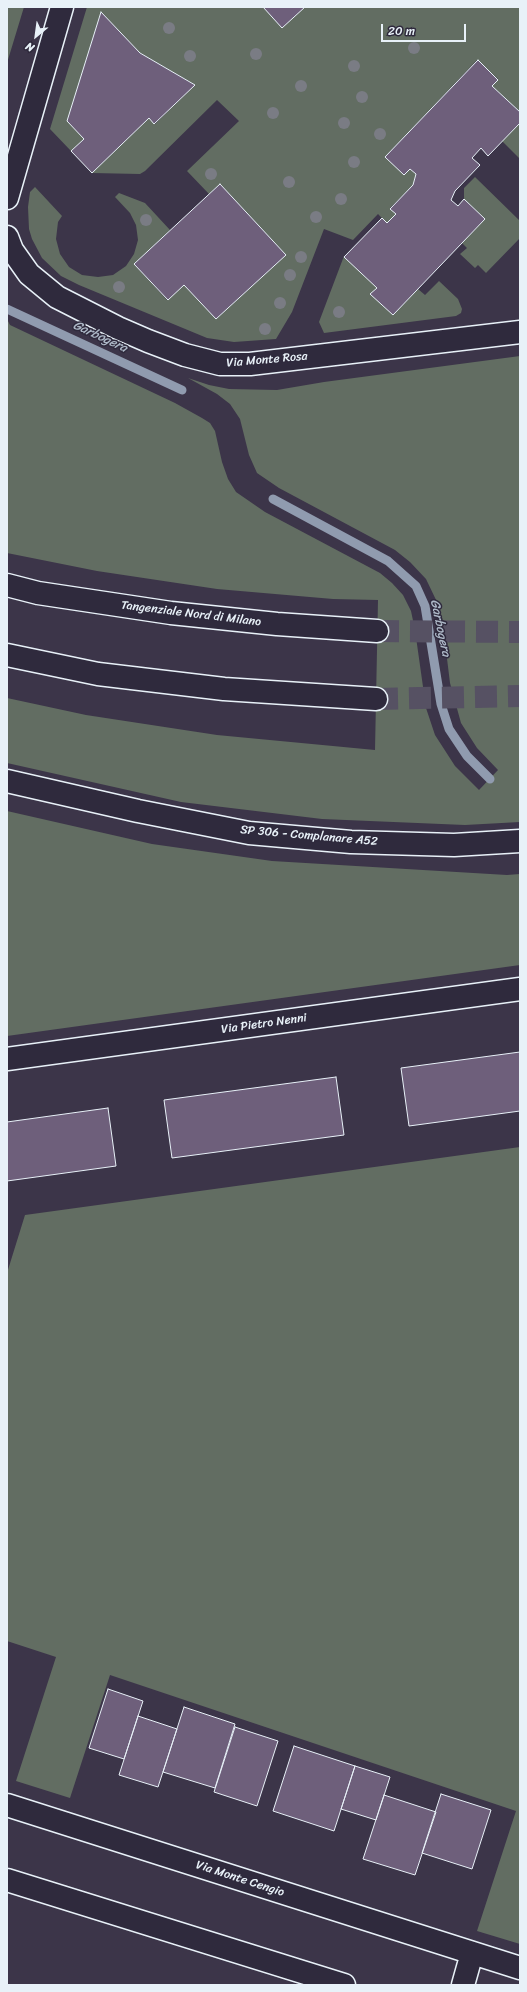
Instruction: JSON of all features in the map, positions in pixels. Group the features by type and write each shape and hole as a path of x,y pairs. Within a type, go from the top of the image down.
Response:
{"main road":[{"path":"7,198 18,155 62,7"},
{"name":"Via Monte Rosa","path":"7,237 12,250 29,274 62,300 148,341 185,355 220,364 250,364 520,332"},
{"name":"Tangenziale Nord di Milano","path":"7,585 38,593 171,613 277,624 377,631"},
{"path":"7,655 106,674 224,688 376,699"},
{"name":"SP 306 - Complanare A52","path":"7,781 138,811 249,833 351,842 454,845 520,841"},
{"name":"Via Pietro Nenni","path":"7,1059 520,989"},
{"name":"Via Monte Cengio","path":"7,1805 520,1968"},
{"path":"7,1880 344,1985"},
{"path":"463,1985 472,1953"}],"green space":[{"path":"7,7 24,7 7,63"},
{"path":"87,7 520,7 520,112 492,86 498,79 477,60 385,157 410,169 416,174 413,185 390,208 396,214 387,223 378,214 353,240 324,229 292,312 276,339 234,342 207,338 79,285 61,276 42,258 32,239 29,229 28,207 30,192 35,187 62,216 58,222 56,239 60,254 69,267 82,275 98,277 113,275 126,266 134,254 138,240 136,225 130,213 115,197 119,193 145,203 170,230 134,264 167,300 184,285 216,319 286,255 220,184 209,194 187,171 239,121 217,100 145,171 140,174 92,173 149,118 155,124 195,85 140,53 101,12 68,121 84,139 71,151 50,129"},
{"path":"520,123 520,159 502,141"},
{"path":"475,177 520,221 520,238 486,273 478,265 475,268 460,254 467,248 462,243 485,219 464,199 464,188"},
{"path":"344,256 377,288 371,294 393,315 418,289 425,295 439,281 458,299 462,309 461,313 456,316 324,333 319,322"},
{"path":"7,319 10,325 175,403 210,423 215,431 222,462 228,479 236,492 265,512 380,573 392,583 403,595 411,611 426,708 435,735 455,766 479,790 498,770 477,748 461,723 450,683 443,626 437,602 426,579 410,562 395,550 279,488 257,473 249,455 240,419 230,404 217,394 188,378 209,385 229,389 277,390 324,382 520,356 520,822 465,825 322,819 181,802 7,763 7,698 86,715 217,735 375,750 378,600 333,599 217,589 97,571 7,553"},
{"path":"7,811 152,844 272,861 507,875 520,874 520,965 7,1036"},
{"path":"520,1147 520,1944 477,1931 516,1811 110,1675 70,1798 16,1781 56,1657 7,1641 7,1273 25,1215"}],"building":[{"path":"263,7 305,7 282,28"},
{"path":"101,12 140,53 195,85 154,124 149,118 92,173 71,151 84,139 67,121"},
{"path":"478,60 498,80 492,86 520,112 520,123 488,156 481,148 472,158 480,165 455,191 451,200 458,206 464,199 485,219 393,315 370,294 377,288 344,257 382,218 387,223 396,214 390,209 413,185 416,174 410,169 404,175 385,157"},
{"path":"220,184 286,255 216,319 184,285 168,300 134,264"},
{"path":"520,1052 520,1111 409,1126 401,1068"},
{"path":"336,1077 344,1135 172,1158 164,1100"},
{"path":"108,1108 116,1166 7,1181 7,1122"},
{"path":"108,1689 143,1701 124,1759 89,1748"},
{"path":"184,1707 235,1724 215,1788 163,1772"},
{"path":"138,1716 177,1729 158,1787 119,1775"},
{"path":"235,1727 278,1741 257,1806 214,1792"},
{"path":"294,1746 355,1766 334,1831 273,1811"},
{"path":"355,1766 390,1777 376,1820 341,1809"},
{"path":"441,1794 491,1810 472,1869 422,1853"},
{"path":"384,1795 436,1812 415,1875 363,1859"}],"waterway":[{"name":"Garbogera","path":"7,309 182,390"},
{"name":"Garbogera","path":"273,499 388,561 416,586 425,606 441,704 449,729 467,756 490,779"}],"tunnel":[{"path":"377,631 520,632"},
{"path":"376,699 520,696"}]}
